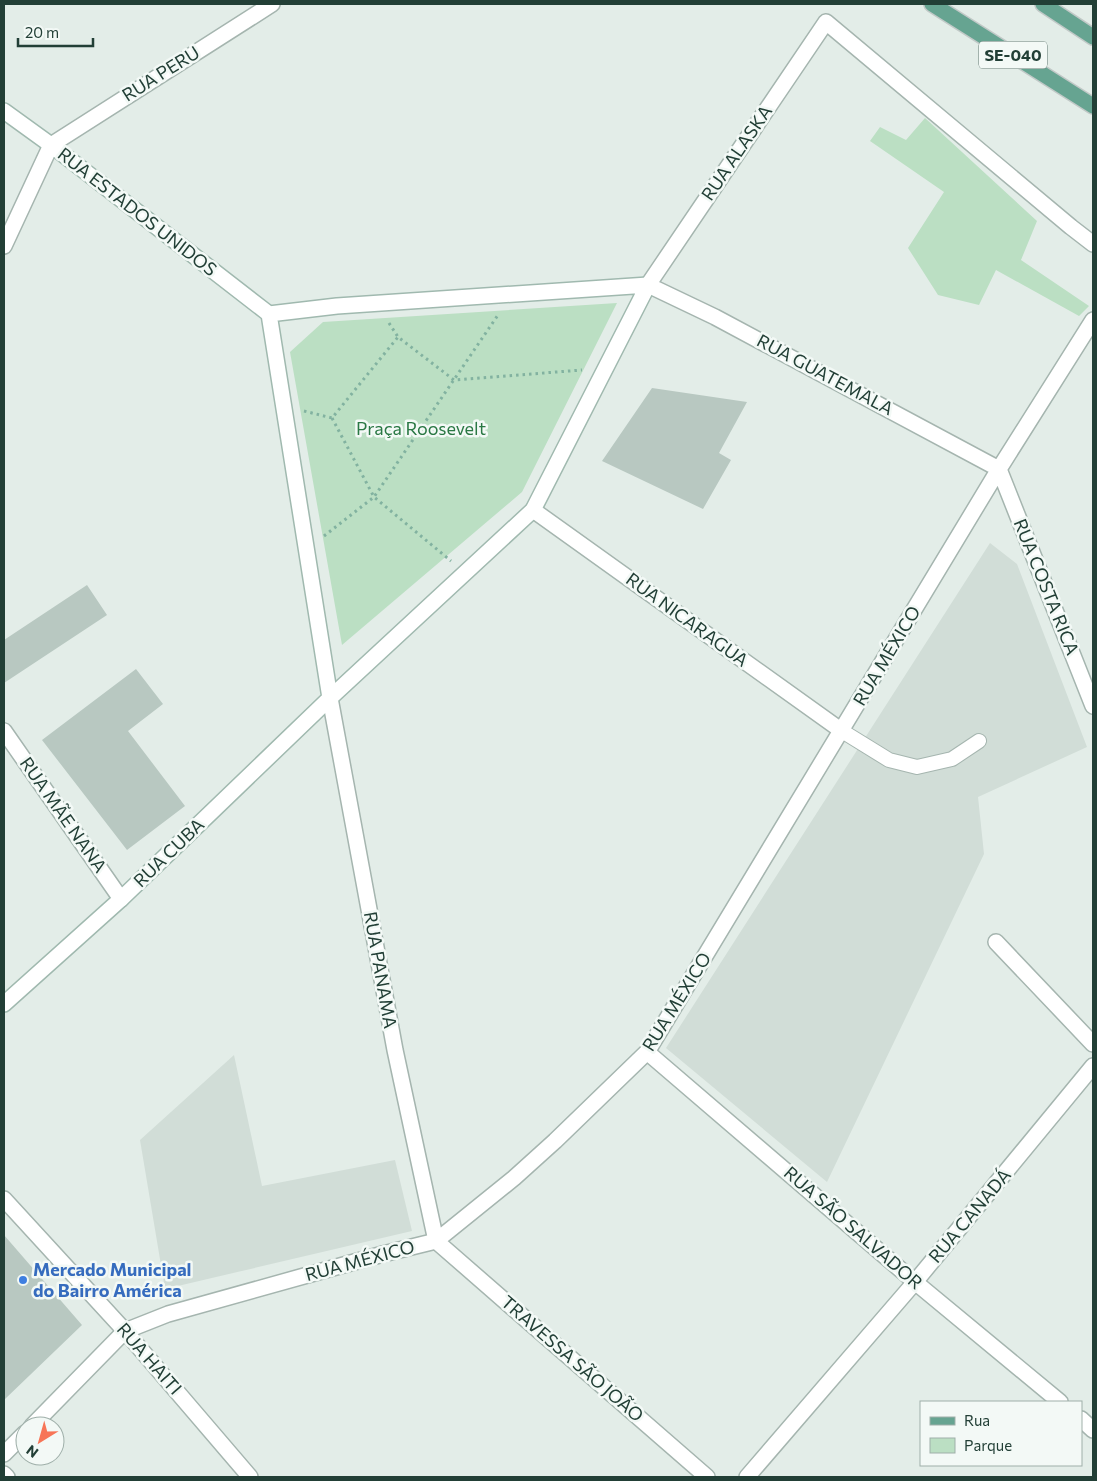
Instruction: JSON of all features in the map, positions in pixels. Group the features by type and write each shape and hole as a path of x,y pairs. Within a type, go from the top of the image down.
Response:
{"main road":[{"name":"SE-040","path":"932,4 1093,106"},
{"path":"1043,4 1090,32"}],"street":[{"name":"RUA PERU","path":"50,145 272,4"},
{"name":"RUA ALASKA","path":"533,510 648,285 826,22 1071,228 1093,244"},
{"name":"RUA ESTADOS UNIDOS","path":"4,111 269,314"},
{"path":"4,246 50,145"},
{"path":"269,314 376,303 648,285"},
{"name":"RUA GUATEMALA","path":"648,285 715,317 999,469"},
{"name":"RUA PANAMA","path":"269,314 330,698 395,1050 436,1241"},
{"name":"RUA MÉXICO","path":"42,1416 126,1331 168,1314 436,1241 514,1178 556,1141 648,1052 999,469 1093,320"},
{"name":"RUA COSTA RICA","path":"999,469 1093,706"},
{"name":"RUA CUBA","path":"4,1004 121,899 330,698 533,510"},
{"name":"RUA NICARAGUA","path":"533,510 842,731"},
{"name":"RUA MÃE NANA","path":"4,731 121,899"},
{"path":"996,942 1093,1044"},
{"name":"RUA SÃO SALVADOR","path":"648,1052 915,1282 1059,1401"},
{"name":"RUA CANADÁ","path":"747,1477 915,1282 1093,1066"},
{"name":"RUA HAITI","path":"4,1199 126,1331 250,1477"},
{"name":"TRAVESSA SÃO JOÃO","path":"436,1241 707,1477"},
{"path":"1082,1420 1093,1430"},
{"path":"4,1454 15,1443"},
{"path":"4,1474 7,1477"}],"lane":[{"path":"842,731 889,760 918,767 952,759 978,741"}],"path":[{"path":"306,550 374,497 512,294"},
{"path":"376,303 398,337 454,380 605,368"},
{"path":"332,418 398,337"},
{"path":"284,406 332,418 374,497 465,572"}],"shaded area":[{"path":"990,543 1017,564 1087,747 978,797 984,854 827,1182 666,1048"},
{"path":"234,1055 262,1186 395,1160 412,1231 165,1289 140,1140"}],"green space":[{"path":"925,118 1037,221 1021,260 1089,306 1079,316 996,270 979,305 938,295 908,248 944,192 870,141 880,127 906,140"},
{"name":"Praça Roosevelt","path":"617,303 522,492 342,645 290,352 323,322"}],"building":[{"path":"652,388 747,402 719,453 731,460 703,509 602,461"},
{"path":"87,585 107,615 4,683 4,640"},
{"path":"136,669 163,704 128,731 185,806 127,850 42,740"},
{"name":"Mercado Municipal do Bairro América","path":"4,1235 82,1325 4,1400"}],"place":[{"name":"Mercado Municipal do Bairro América","path":"23,1280"}]}
